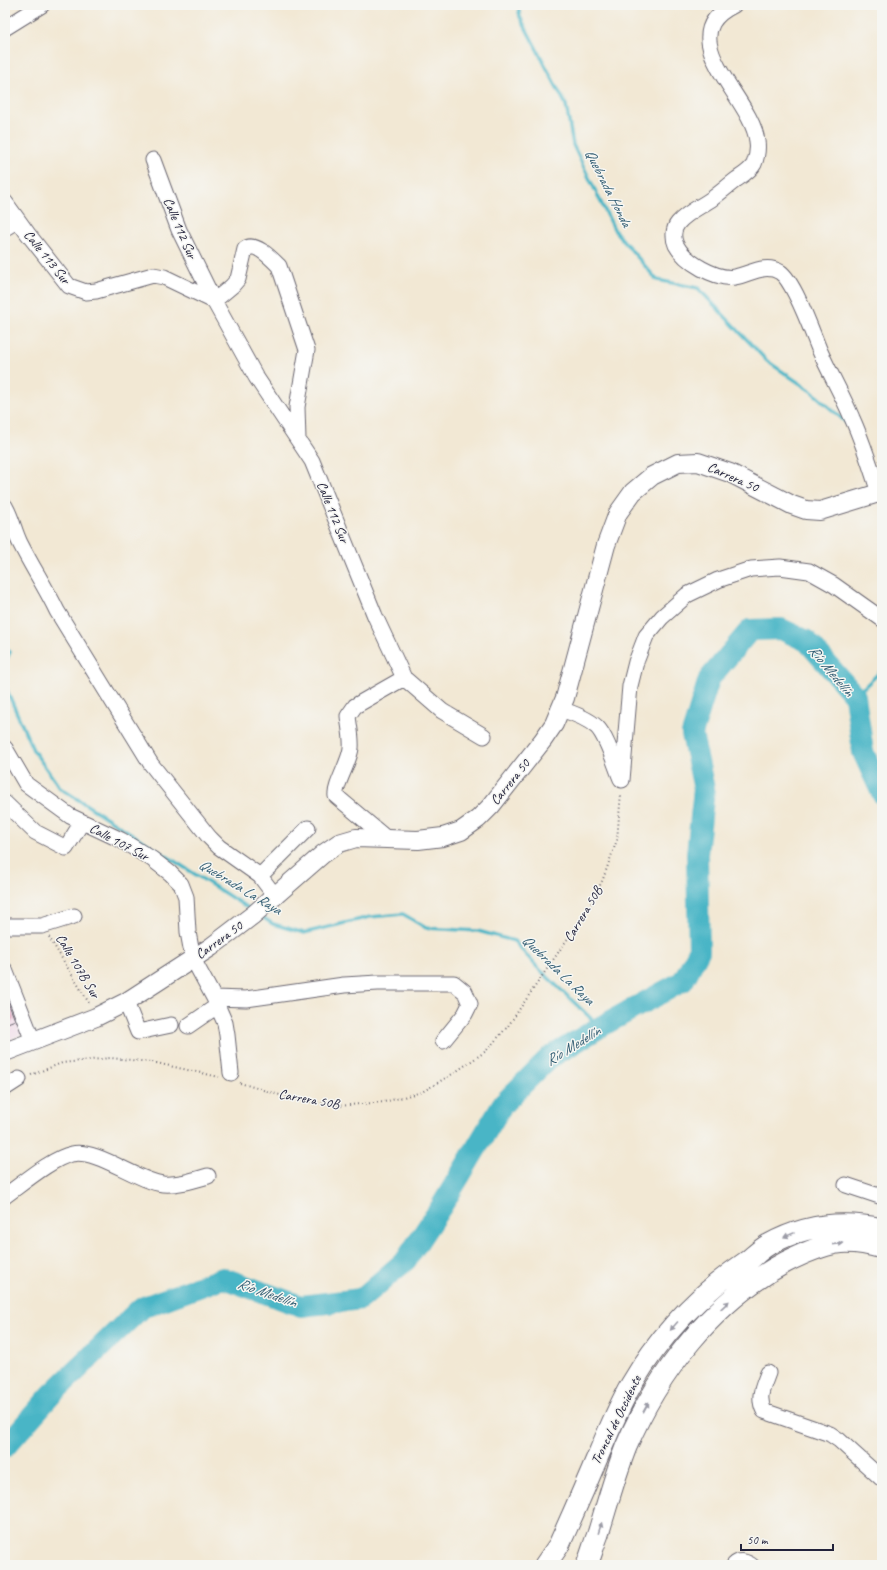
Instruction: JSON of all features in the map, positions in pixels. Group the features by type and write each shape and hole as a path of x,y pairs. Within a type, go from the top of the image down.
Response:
{"highway":[{"name":"Troncal de Occidente","path":"545,1565 559,1545 618,1410 631,1386 642,1367 682,1316 732,1270 767,1246 786,1236 806,1229 826,1225 850,1224 882,1229"},
{"name":"Troncal de Occidente","path":"587,1565 626,1448 637,1424 669,1371 690,1343 722,1308 746,1287 773,1270 816,1249 838,1243 866,1244 882,1248"}],"main road":[{"name":"Carrera 50","path":"5,1052 96,1016 126,1002 211,947 255,913 323,854 339,843 356,838 418,840 443,837 461,831 491,806 554,724 565,698 606,545 618,514 633,492 652,476 678,463 698,462 730,473 792,506 806,510 820,511 880,493"}],"street":[{"path":"5,28 42,5"},
{"path":"734,5 718,15 712,23 709,33 709,46 716,64 745,109 754,127 757,141 757,153 754,164 746,172 714,197 685,216 677,224 674,233 674,240 677,247 687,258 712,274 734,277 756,270 772,269 781,273 787,280 798,299 827,366 852,418 866,452 880,493"},
{"name":"Calle 112 Sur","path":"153,160 179,230 214,300 256,377 312,462 375,616 404,678"},
{"name":"Calle 113 Sur","path":"5,202 12,224 69,286 86,292 96,291 153,276 164,277 214,300"},
{"path":"214,300 232,286 238,279 245,249 248,247 254,247 270,257 279,266 307,350 297,407 298,440"},
{"path":"5,506 19,542 46,587 57,612 151,764 209,838 219,848 260,876 275,896"},
{"path":"622,780 630,686 636,662 646,636 662,617 687,595 718,580 751,569 780,567 809,571 834,585 882,619"},
{"path":"386,838 336,796 336,791 345,770 351,747 348,716 350,711 355,706 404,678 442,711 484,736"},
{"path":"560,709 580,716 597,728 604,737 622,780"},
{"name":"Calle 107 Sur","path":"5,748 26,784 70,816 121,840 164,868 181,884 186,897 188,932 193,959 216,1002 225,1023 230,1078"},
{"path":"5,803 35,832 66,848 82,822"},
{"path":"260,876 308,828"},
{"path":"5,926 42,926 74,916"},
{"path":"5,970 33,1041"},
{"path":"188,1026 216,1002 344,985 378,983 454,983 465,992 470,1004 466,1014 443,1041"},
{"path":"126,1002 138,1032 171,1026"},
{"path":"5,1088 19,1079"},
{"path":"5,1196 45,1168 65,1156 74,1153 81,1153 100,1158 135,1174 162,1184 179,1184 208,1176"},
{"path":"846,1185 882,1197"},
{"path":"768,1373 760,1398 760,1404 764,1411 830,1434 839,1440 882,1479"},
{"path":"734,1565 737,1562 744,1561 752,1565"}],"path":[{"name":"Carrera 50B","path":"19,1079 62,1063 110,1058 152,1062 230,1078 293,1099 338,1106 384,1102 422,1092 454,1073 486,1051 508,1026 590,906 603,879 617,840 622,780"},
{"name":"Calle 107B Sur","path":"42,926 96,1016"}],"shaded area":[{"path":"5,981 25,1033 5,1042"}],"building":[{"path":"5,995 15,1020 5,1024"}],"waterway":[{"name":"Quebrada Honda","path":"518,5 520,17 566,105 573,145 615,231 657,280 698,288 767,361 811,391 849,425"},
{"name":"Río Medellín","path":"5,1447 51,1395 141,1308 223,1278 301,1306 361,1299 406,1260 441,1207 502,1105 549,1058 600,1027 683,981 699,951 697,854 704,789 692,734 709,679 750,630 781,629 807,641 855,696 863,752 882,793"},
{"name":"Quebrada La Raya","path":"5,648 10,652 5,662"},
{"path":"855,696 882,670"},
{"name":"Quebrada La Raya","path":"5,686 33,750 60,788 251,910"},
{"name":"Quebrada La Raya","path":"259,915 273,924 304,933 370,917 403,914 426,928 478,931 514,941 537,967 600,1027"}]}
